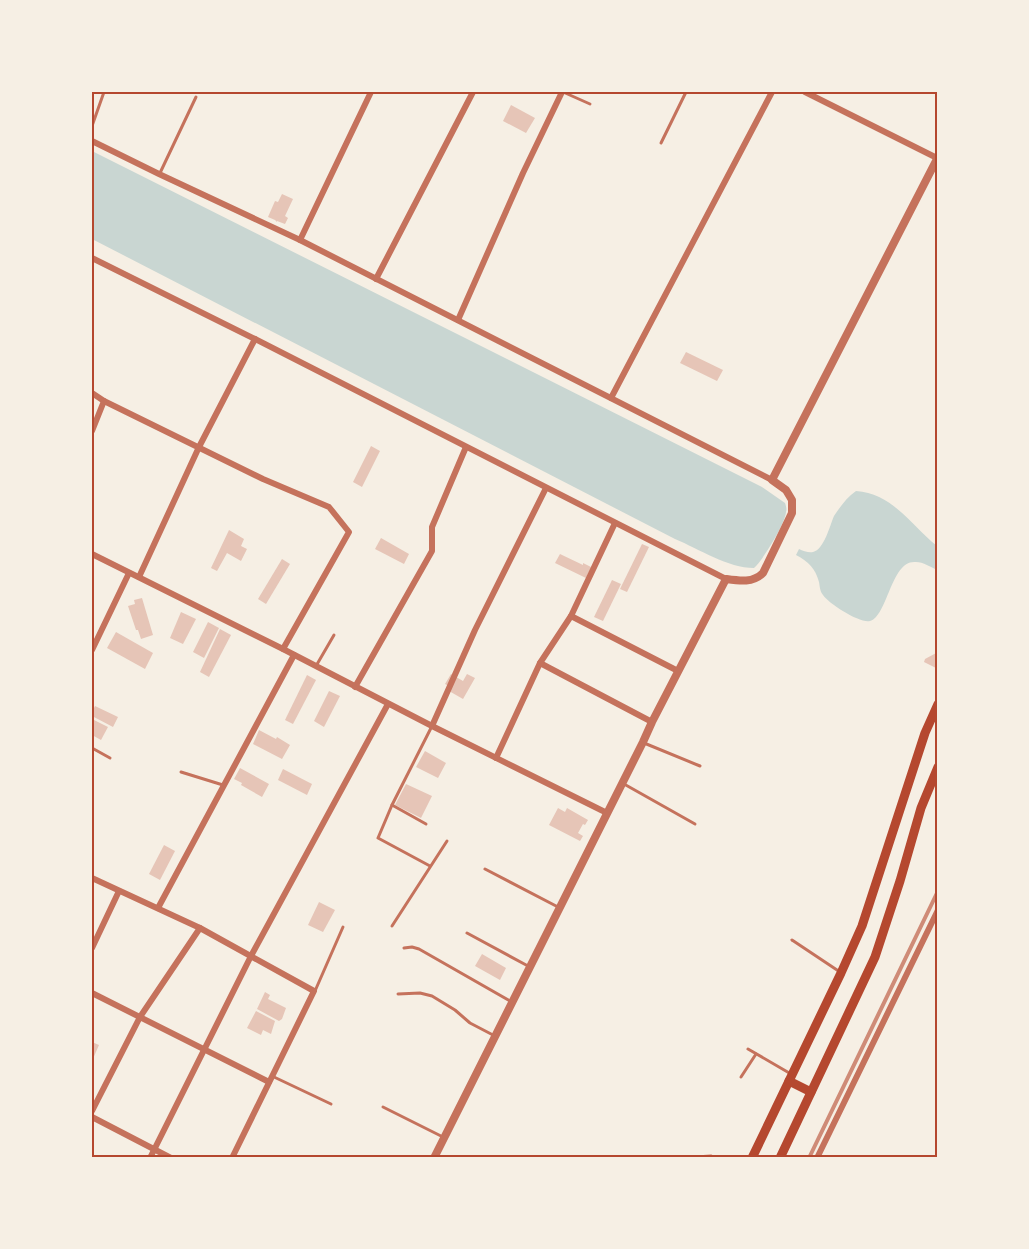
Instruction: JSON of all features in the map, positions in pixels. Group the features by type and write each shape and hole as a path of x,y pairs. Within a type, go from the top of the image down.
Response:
{"main road":[{"path":"752,1158 862,926 925,733 938,704"},
{"path":"780,1158 875,957 921,808 938,767"},
{"path":"791,1078 811,1092"}],"street":[{"path":"300,240 371,92"},
{"path":"376,279 473,92"},
{"path":"459,320 523,172 563,92"},
{"path":"611,398 772,92"},
{"path":"772,480 937,158 805,92"},
{"path":"92,141 300,240 772,480 786,490 792,500 792,513 763,573 757,579 742,581 726,579 92,258"},
{"path":"139,577 199,447 255,339"},
{"path":"92,393 263,479 329,507 349,532 283,649"},
{"path":"92,431 104,401"},
{"path":"355,687 432,551 432,527 466,447"},
{"path":"432,726 475,630 546,488"},
{"path":"496,758 540,663 571,616 615,523"},
{"path":"92,554 607,813"},
{"path":"92,650 129,573"},
{"path":"434,1158 726,579"},
{"path":"571,616 678,671"},
{"path":"158,908 294,655"},
{"path":"540,663 652,722"},
{"path":"150,1158 251,956 388,704"},
{"path":"92,878 200,927 314,992 232,1158"},
{"path":"92,948 118,891"},
{"path":"816,1158 938,910"},
{"path":"92,1111 140,1017 200,927"},
{"path":"92,993 204,1050 271,1079"},
{"path":"92,1117 171,1158"}],"lane":[{"path":"92,126 104,92"},
{"path":"563,92 590,104"},
{"path":"661,143 686,92"},
{"path":"159,174 196,97"},
{"path":"316,666 334,635"},
{"path":"430,866 378,838 432,726"},
{"path":"644,742 700,766"},
{"path":"92,748 110,758"},
{"path":"181,772 225,786"},
{"path":"622,783 695,824"},
{"path":"392,805 426,825"},
{"path":"392,926 447,842"},
{"path":"485,869 560,907"},
{"path":"314,992 343,927"},
{"path":"467,933 530,966"},
{"path":"792,940 841,973"},
{"path":"404,948 419,949 512,1002"},
{"path":"398,994 420,993 432,996 455,1010 470,1023 495,1036"},
{"path":"748,1049 791,1078"},
{"path":"741,1077 756,1054"},
{"path":"271,1079 331,1104"},
{"path":"383,1107 444,1137"},
{"path":"680,1158 712,1157"}],"shaded area":[{"path":"92,151 762,487 785,503 786,511 782,525 763,558 754,568 734,565 714,557 92,239"},
{"path":"856,491 869,493 891,504 937,546 937,570 919,562 908,563 895,578 876,617 870,621 853,616 826,599 821,592 813,569 796,555 799,549 811,552 820,547 834,516"}],"building":[{"path":"511,105 535,118 526,133 503,121"},
{"path":"282,194 293,199 285,216 288,218 285,224 268,217 275,201 278,202"},
{"path":"686,352 723,370 717,381 680,363"},
{"path":"371,446 380,451 362,487 353,482"},
{"path":"229,530 244,539 241,546 247,549 241,561 227,553 217,571 211,568"},
{"path":"381,538 409,554 404,564 375,549"},
{"path":"642,544 649,547 627,592 620,589"},
{"path":"560,554 591,567 586,578 555,563"},
{"path":"282,559 290,564 266,604 258,599"},
{"path":"612,580 621,584 603,621 594,617"},
{"path":"142,598 153,635 141,639 128,606 135,604 134,600"},
{"path":"181,612 196,619 183,644 170,638"},
{"path":"208,622 219,628 204,658 193,652"},
{"path":"220,629 231,635 209,677 200,672"},
{"path":"116,632 153,653 145,669 107,648"},
{"path":"938,652 938,669 924,662 925,659"},
{"path":"451,674 463,681 467,674 475,678 463,699 449,691 451,687 445,684"},
{"path":"307,675 316,680 293,724 285,720"},
{"path":"329,691 340,696 324,727 314,721"},
{"path":"95,706 118,717 113,727 92,716 92,707"},
{"path":"92,719 108,727 101,740 92,735"},
{"path":"259,730 290,745 282,759 253,744"},
{"path":"425,751 446,763 438,778 416,767"},
{"path":"240,768 269,784 262,797 234,779"},
{"path":"283,769 312,784 307,795 278,780"},
{"path":"406,784 432,796 421,818 395,805"},
{"path":"558,808 565,812 567,808 588,820 578,833 583,836 580,841 549,825"},
{"path":"164,845 175,851 160,880 149,874"},
{"path":"319,902 335,910 323,932 308,925"},
{"path":"482,954 506,968 500,980 475,966"},
{"path":"265,992 270,995 268,999 286,1008 279,1021 257,1009"},
{"path":"256,1011 275,1021 271,1034 263,1030 261,1035 247,1028"},
{"path":"92,1042 99,1045 92,1061"}],"railway":[{"path":"809,1158 938,891"}]}
